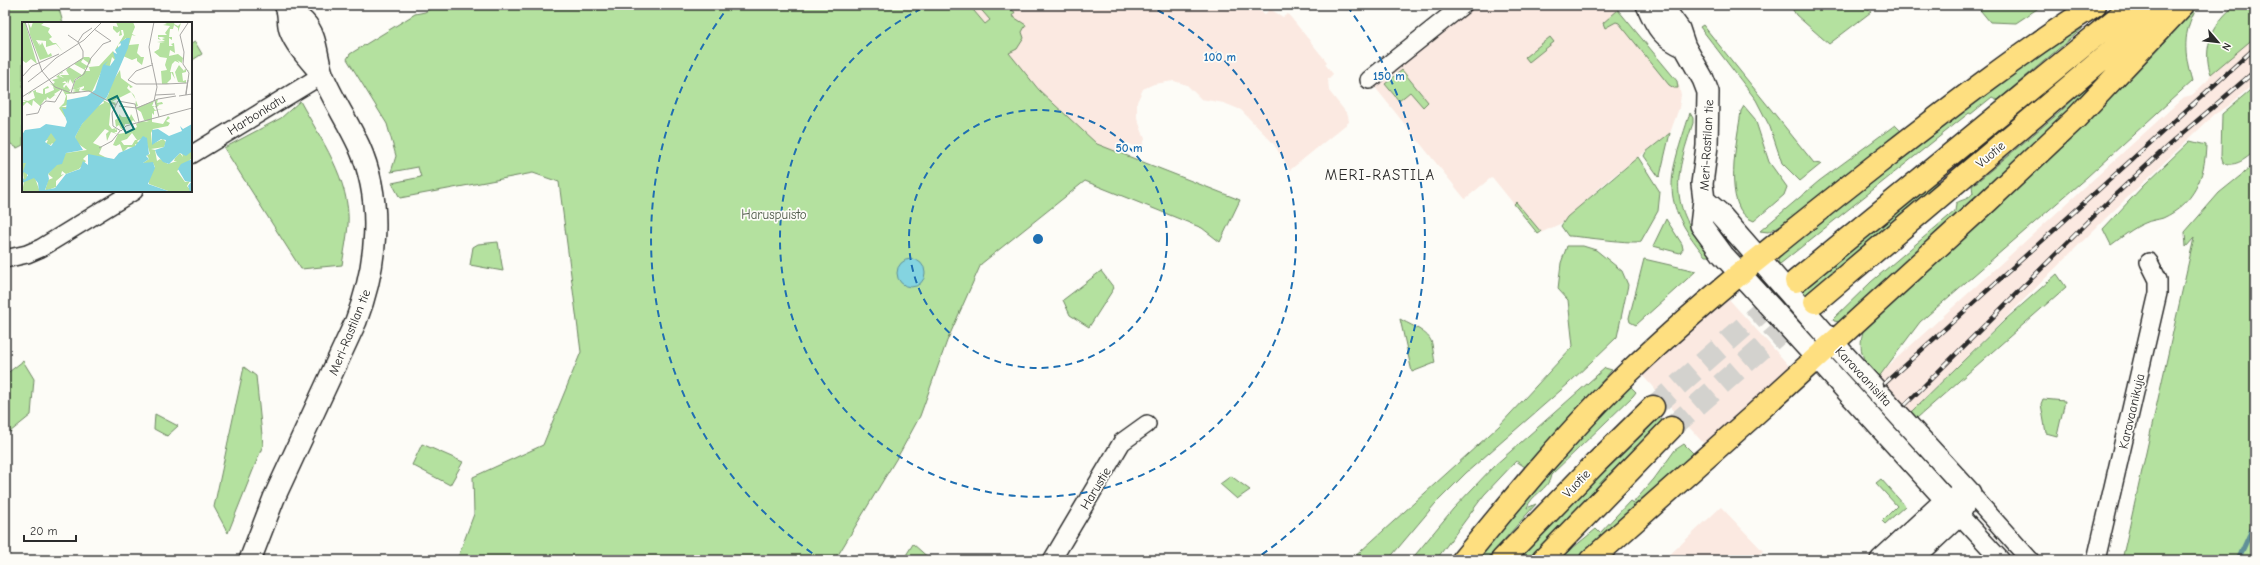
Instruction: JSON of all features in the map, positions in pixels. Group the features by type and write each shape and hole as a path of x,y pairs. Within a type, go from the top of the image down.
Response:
{"main road":[{"path":"1463,560 1578,424 1629,372 1739,273 1969,93 2054,31 2095,5"},
{"name":"Vuotie","path":"1796,281 2133,5"},
{"name":"Vuotie","path":"1815,302 2166,5"},
{"path":"1591,560 1817,358 2076,118 2183,5"},
{"name":"Vuotie","path":"1502,560 1596,463 1653,408"},
{"path":"1543,560 1671,428"}],"street":[{"path":"1369,80 1464,5"},
{"path":"1647,5 1656,26 1668,39 1685,47"},
{"name":"Meri-Rastilan tie","path":"1654,5 1668,14 1679,29 1685,47 1703,79 1709,97 1707,146 1702,184 1704,200 1701,225 1716,247 1739,273"},
{"name":"Meri-Rastilan tie","path":"250,560 274,498 356,321 372,268 375,228 373,202 359,147 322,75 314,40 304,22 287,8"},
{"name":"Harbonkatu","path":"192,154 322,75"},
{"path":"5,259 41,248 132,192"},
{"name":"Meri-Rastilan tie","path":"1704,200 1718,212 1758,259"},
{"name":"Karavaanisilta","path":"1758,259 1970,493"},
{"name":"Karavaanikuja","path":"2096,560 2158,293 2158,280 2149,262"},
{"name":"Karavaanisilta","path":"1739,273 1890,437 1952,507"},
{"name":"Harustie","path":"1052,560 1122,442 1147,424"},
{"path":"1881,560 1970,493 2030,560"},
{"path":"1911,560 1952,507"},
{"path":"1952,507 2001,560"}],"shaded area":[{"path":"969,5 1260,5 1258,10 1265,14 1270,9 1283,17 1288,14 1327,62 1325,64 1333,74 1328,79 1329,91 1348,115 1349,122 1290,170 1273,143 1241,110 1224,103 1201,99 1187,85 1174,81 1154,84 1143,89 1137,102 1137,118 1145,139 1141,149 1122,141 1117,152 1097,144 1039,90"},
{"path":"1474,5 1614,5 1679,85 1681,95 1679,108 1670,133 1607,181 1562,223 1538,234 1492,177 1465,199 1374,86"},
{"path":"2255,35 2255,83 2227,107 2215,114 2107,217 1911,412 1878,378 1886,368 2184,97 2192,95 2207,81 2211,74"},
{"path":"1727,297 1792,369 1706,446 1641,374"},
{"path":"1721,507 1763,551 1753,560 1664,560"}],"green space":[{"path":"5,5 58,5 63,22 22,22 22,146 17,148 5,140"},
{"name":"Haruspuisto","path":"436,5 969,5 985,24 990,20 977,5 1002,5 1015,12 1012,16 1026,25 1022,32 1024,38 1017,49 1009,53 1039,90 1097,144 1240,200 1220,242 1202,228 1085,181 981,264 947,341 920,416 901,451 835,560 457,560 474,514 473,477 543,445 581,352 559,182 533,173 400,198 392,183 421,177 418,167 391,172 396,156 387,124 347,59 350,54 415,14 425,12"},
{"path":"1790,5 1861,5 1871,12 1829,44 1796,15"},
{"path":"1976,5 2043,5 2016,23 1990,22"},
{"path":"2236,5 2255,5 2255,37 2211,74 2208,64 2208,54 2212,35 2221,19"},
{"path":"2197,7 2192,16 2186,43 2187,61 2192,81 2087,177 1920,322 1878,378 1865,362 1861,349 1864,328 2076,132 2158,50"},
{"path":"1618,10 1677,81 1678,88 1674,88 1669,85 1619,23 1616,22 1605,28 1603,23"},
{"path":"1703,25 1814,163 1821,164 1800,181 1782,163 1770,127 1756,100 1700,27"},
{"path":"2083,25 2082,29 1998,100 1992,97 1971,114 1969,113 1780,264 1778,262 1779,256 1802,236 1990,91 1989,89"},
{"path":"1550,37 1554,42 1529,62 1525,57"},
{"path":"195,42 202,54 192,60 192,44"},
{"path":"2110,65 2080,102 1840,322 1834,321 1833,319 1871,282 1955,211 1956,203 1967,198 1973,193 1972,186 2060,112"},
{"path":"1402,70 1428,102 1423,107 1410,92 1399,101 1385,84"},
{"path":"2255,86 2255,151 2237,163 2223,163 2221,156 2222,114"},
{"path":"300,101 333,160 345,192 348,209 348,225 342,265 301,269 224,148 281,118"},
{"path":"1744,106 1755,119 1769,162 1787,187 1784,195 1754,221 1744,214 1737,203 1734,188 1735,154 1741,111"},
{"path":"1690,113 1693,118 1693,123 1682,160 1679,176 1679,191 1681,205 1687,220 1695,235 1710,254 1708,256 1705,256 1690,236 1680,218 1674,203 1672,188 1673,172 1677,155"},
{"path":"1895,125 1903,133 1779,226 1768,232 1760,231 1819,181"},
{"path":"1670,133 1659,177 1644,156 1646,152"},
{"path":"2190,141 2206,145 2200,178 2190,197 2174,212 2163,218 2141,225 2111,245 2103,229 2144,185"},
{"path":"1638,157 1660,192 1658,211 1641,241 1629,242 1568,236 1561,226 1567,217"},
{"path":"2255,164 2255,560 2122,560 2194,238 2186,247 2185,232 2219,193"},
{"path":"1934,181 1937,182 1936,184 1806,295 1802,290"},
{"path":"1516,202 1541,232 1538,234 1514,204"},
{"path":"1666,219 1682,244 1683,249 1680,253 1653,246"},
{"path":"498,242 503,271 470,265 473,247 478,244"},
{"path":"1567,246 1583,246 1596,250 1622,271 1628,285 1617,337 1568,384 1466,473 1435,504 1388,560 1351,560 1499,426 1573,346 1568,300 1558,289 1561,263"},
{"path":"1644,259 1696,271 1636,325 1630,322 1629,318"},
{"path":"1101,271 1114,288 1089,327 1070,315 1063,300"},
{"path":"2057,274 2066,287 1917,418 1911,412 2006,319"},
{"path":"1400,319 1424,332 1428,336 1432,344 1435,363 1412,372"},
{"path":"23,361 34,379 31,415 10,432 5,428 5,375"},
{"path":"244,367 256,376 263,445 228,533 214,507"},
{"path":"1605,368 1612,370 1525,467 1516,461 1484,495 1436,560 1411,560 1453,509 1494,466"},
{"path":"1630,386 1636,392 1633,396 1551,475 1547,485 1532,499 1527,508 1536,504 1486,560 1475,560 1577,435 1627,387"},
{"path":"2043,399 2065,401 2057,436 2046,433 2041,404"},
{"path":"155,414 178,426 167,436 154,429"},
{"path":"1660,418 1663,422 1620,463 1527,560 1517,560 1653,422"},
{"path":"422,444 463,462 450,485 412,465"},
{"path":"1684,444 1694,454 1575,560 1558,560 1596,529 1600,533 1630,501 1633,503 1654,479 1675,450"},
{"path":"1231,476 1250,490 1237,499 1220,484"},
{"path":"1881,479 1905,506 1885,524 1882,521 1897,506 1876,483"},
{"path":"913,544 931,560 903,560"}],"water":[{"path":"911,259 921,263 925,273 921,283 911,287 901,283 897,273 901,263"}],"waterway":[{"path":"2238,560 2255,523"}],"tunnel":[{"path":"1653,407 1796,281"},
{"path":"1671,428 1815,302"}],"railway":[{"path":"1884,384 2255,48"},
{"path":"1905,405 2113,197 2169,145 2255,71"}],"district":[{"name":"MERI-RASTILA","path":"1380,175"}]}
